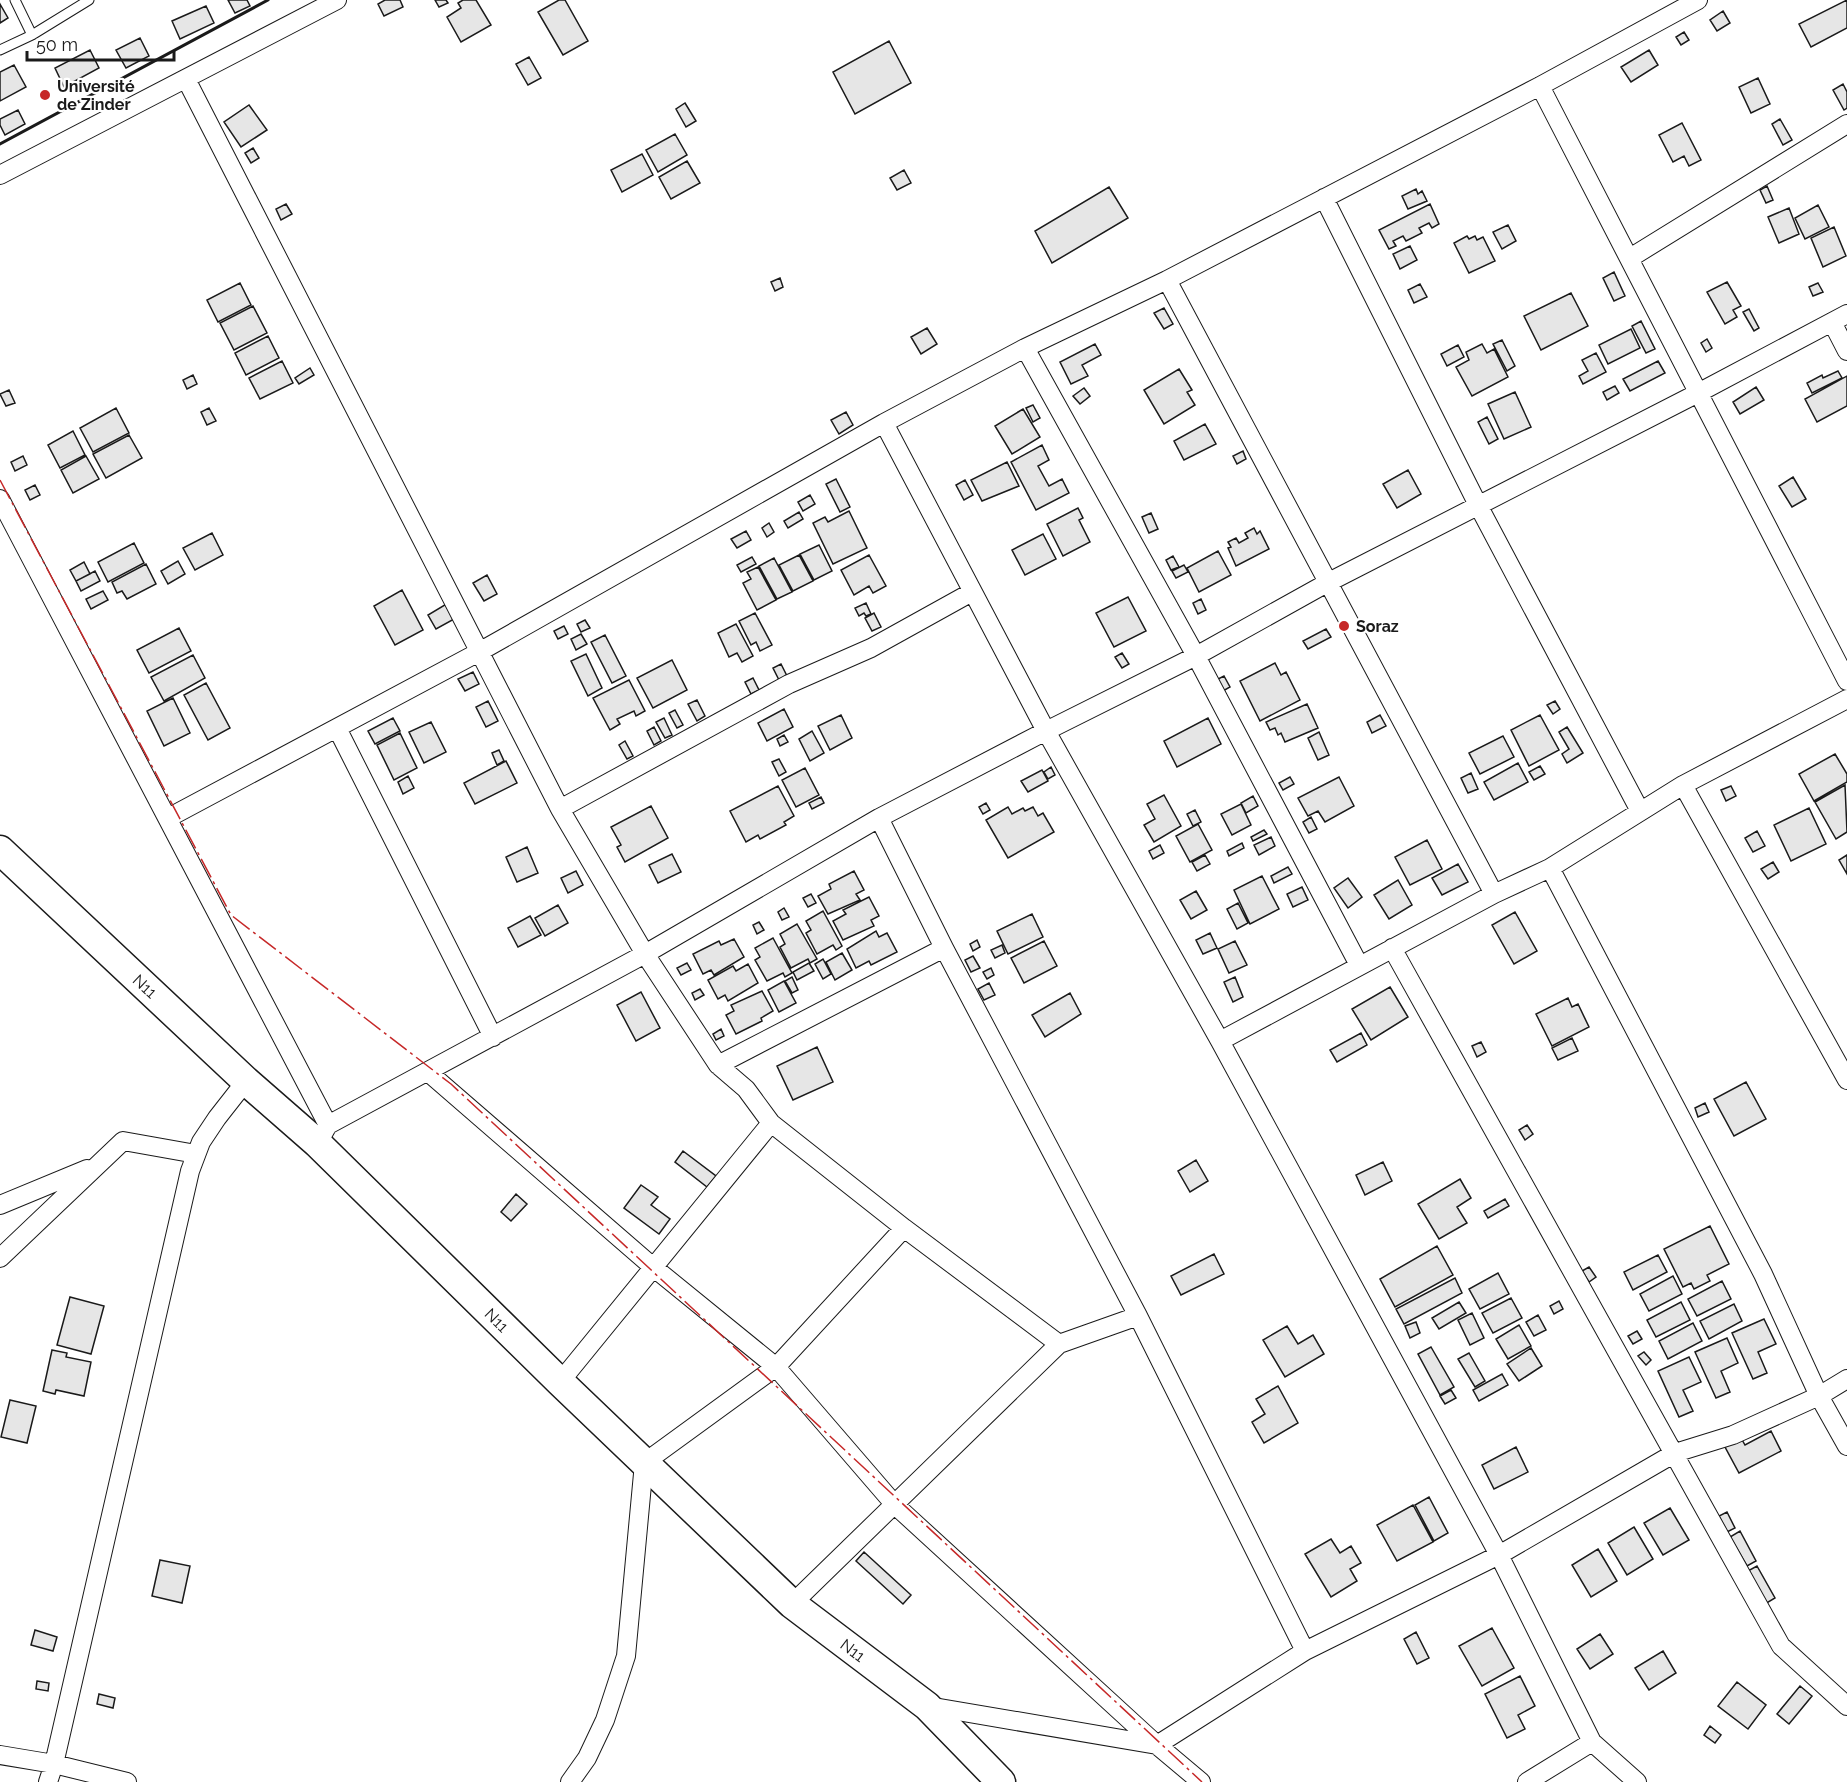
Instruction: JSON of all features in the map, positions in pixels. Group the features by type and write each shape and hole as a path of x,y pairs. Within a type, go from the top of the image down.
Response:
{"main road":[{"name":"N11","path":"0,850 246,1081 323,1134 560,1382 644,1463 792,1604 927,1706 1000,1782"}],"street":[{"path":"0,175 336,0"},
{"path":"168,818 479,651 884,423 1025,348 1167,280 1540,86 1698,0"},
{"path":"186,79 560,809 645,954 718,1065 746,1089 771,1123 904,1228 1059,1344"},
{"path":"1540,86 1700,392 1847,681"},
{"path":"1630,258 1847,123"},
{"path":"1324,198 1478,505 1640,811"},
{"path":"1167,280 1494,894"},
{"path":"0,499 168,818 323,1134 428,1072 645,954 879,818 1196,656 1327,583 1700,392 1839,318 1847,351"},
{"path":"1025,348 1196,656 1359,965"},
{"path":"884,423 1046,731 1220,1041 1499,1555 1592,1742 1637,1782"},
{"path":"560,809 789,684 871,648 972,592"},
{"path":"1220,1041 1494,894 1550,868 1683,785 1847,699"},
{"path":"337,728 493,1038"},
{"path":"1683,785 1847,1080"},
{"path":"879,818 944,948 1138,1316 1305,1651"},
{"path":"1550,868 1762,1274 1820,1396 1847,1446"},
{"path":"718,1065 944,948"},
{"path":"1392,948 1781,1646 1847,1706"},
{"path":"428,1072 653,1267 776,1367 895,1505 1157,1745 1201,1782"},
{"path":"48,1782 196,1154 211,1126 246,1081"},
{"path":"560,1382 771,1123"},
{"path":"0,1258 123,1141 196,1154"},
{"path":"0,1205 100,1163"},
{"path":"570,1782 586,1758 605,1720 626,1656 644,1463 776,1367 904,1228"},
{"path":"792,1604 1059,1344 1138,1316"},
{"path":"927,1706 1157,1745 1305,1651 1499,1555 1675,1453 1733,1435 1820,1396 1847,1379"},
{"path":"1527,1782 1592,1742"},
{"path":"0,1755 54,1764 127,1782"}],"lane":[{"path":"15,0 32,35"},
{"path":"0,50 32,35 89,0"}],"building":[{"path":"228,0 247,0 250,6 235,13"},
{"path":"385,0 400,0 403,7 384,16 378,4"},
{"path":"435,0 446,0 448,3 439,7"},
{"path":"463,0 476,0 491,25 461,42 447,17 461,8 458,3"},
{"path":"559,0 565,0 588,41 563,55 538,12"},
{"path":"1847,0 1847,28 1811,47 1799,24"},
{"path":"0,4 8,18 0,23"},
{"path":"206,6 214,23 180,39 172,21"},
{"path":"1723,11 1730,23 1717,31 1710,20"},
{"path":"1684,32 1689,40 1681,45 1676,37"},
{"path":"140,38 149,56 126,68 116,50"},
{"path":"889,41 911,83 855,114 833,72"},
{"path":"90,50 99,68 64,87 55,68"},
{"path":"1649,50 1658,65 1631,82 1621,67"},
{"path":"529,57 541,78 528,85 516,64"},
{"path":"14,65 26,87 0,101 0,72"},
{"path":"1758,78 1770,104 1751,113 1739,87"},
{"path":"1843,84 1847,92 1847,108 1844,110 1833,90"},
{"path":"685,103 696,121 686,127 676,109"},
{"path":"249,105 267,130 241,147 224,122"},
{"path":"18,110 25,124 5,135 0,119"},
{"path":"1780,119 1792,140 1783,145 1772,124"},
{"path":"1682,123 1701,160 1689,166 1684,156 1673,162 1659,135"},
{"path":"675,134 687,155 658,172 646,150"},
{"path":"253,148 259,158 251,163 245,153"},
{"path":"642,154 653,175 622,192 611,170"},
{"path":"687,161 700,183 671,199 659,177"},
{"path":"904,170 911,183 897,190 890,178"},
{"path":"1767,186 1773,200 1766,203 1760,190"},
{"path":"1109,187 1128,218 1052,263 1035,231"},
{"path":"1416,189 1418,194 1422,191 1427,201 1408,209 1402,196"},
{"path":"286,204 292,214 281,220 276,209"},
{"path":"1430,204 1439,224 1432,228 1429,223 1419,228 1422,233 1406,241 1403,236 1393,241 1396,246 1389,249 1379,230"},
{"path":"1818,205 1829,227 1805,239 1795,218"},
{"path":"1789,208 1799,234 1779,243 1768,217"},
{"path":"1508,225 1516,241 1502,249 1493,232"},
{"path":"1834,227 1846,256 1823,267 1811,238"},
{"path":"1467,236 1469,239 1475,236 1477,240 1483,237 1495,261 1469,273 1454,243"},
{"path":"1410,246 1417,260 1400,269 1393,254"},
{"path":"1614,272 1625,296 1614,301 1603,278"},
{"path":"780,278 783,287 775,291 771,282"},
{"path":"1727,282 1741,306 1733,310 1737,317 1725,324 1707,292"},
{"path":"240,283 251,305 218,322 207,300"},
{"path":"1818,283 1823,292 1813,296 1809,287"},
{"path":"1420,284 1427,297 1414,303 1408,290"},
{"path":"1571,293 1588,326 1541,350 1524,316"},
{"path":"253,306 267,333 234,350 220,323"},
{"path":"1164,308 1173,324 1164,329 1154,313"},
{"path":"1749,309 1759,328 1754,331 1743,312"},
{"path":"1641,321 1655,349 1646,353 1632,326"},
{"path":"927,328 937,344 921,354 911,337"},
{"path":"1631,329 1640,348 1608,364 1599,345"},
{"path":"268,336 279,358 246,375 235,353"},
{"path":"1707,339 1712,348 1706,352 1701,343"},
{"path":"1502,340 1515,366 1507,371 1493,344"},
{"path":"1095,344 1101,355 1082,365 1088,376 1071,384 1060,362"},
{"path":"1482,344 1487,353 1494,349 1508,377 1472,396 1456,367 1469,360 1466,352"},
{"path":"1458,345 1464,357 1447,366 1441,354"},
{"path":"1596,353 1606,372 1583,384 1579,376 1588,371 1582,360"},
{"path":"282,361 293,383 260,399 249,378"},
{"path":"1658,361 1665,373 1630,391 1623,379"},
{"path":"310,368 314,375 299,384 295,378"},
{"path":"1179,369 1192,390 1187,392 1195,405 1164,424 1144,390"},
{"path":"1838,371 1842,378 1812,393 1807,383 1822,375 1823,378"},
{"path":"193,375 197,384 187,389 183,380"},
{"path":"1847,376 1847,406 1817,422 1805,399"},
{"path":"1615,386 1619,393 1607,400 1603,392"},
{"path":"1756,387 1764,400 1740,414 1733,402"},
{"path":"1084,388 1090,396 1080,404 1073,396"},
{"path":"9,390 15,403 6,406 0,394"},
{"path":"1515,392 1531,427 1504,439 1488,404"},
{"path":"1033,405 1040,418 1033,422 1026,408"},
{"path":"116,408 129,433 93,452 80,428"},
{"path":"209,408 216,421 207,425 201,412"},
{"path":"1023,409 1040,437 1012,454 995,426"},
{"path":"846,412 853,425 839,434 831,420"},
{"path":"1487,417 1498,439 1489,444 1478,422"},
{"path":"1205,424 1216,444 1184,460 1174,441"},
{"path":"73,431 85,455 60,468 48,445"},
{"path":"129,435 142,458 106,478 93,454"},
{"path":"1042,445 1049,460 1038,466 1049,486 1062,479 1069,493 1036,510 1011,462"},
{"path":"1243,451 1246,459 1237,464 1233,456"},
{"path":"23,456 27,465 15,471 11,462"},
{"path":"86,456 99,479 73,493 61,470"},
{"path":"1007,462 1019,486 982,501 971,480"},
{"path":"1408,470 1421,494 1397,508 1383,484"},
{"path":"1793,477 1806,499 1792,507 1779,486"},
{"path":"836,479 850,507 840,512 826,484"},
{"path":"965,480 973,495 964,500 956,485"},
{"path":"35,485 40,495 30,500 25,490"},
{"path":"810,495 815,504 803,511 798,502"},
{"path":"1078,508 1083,518 1079,520 1090,542 1063,556 1047,524"},
{"path":"849,511 867,548 833,564 813,523 825,517 828,522"},
{"path":"799,512 803,519 788,528 784,521"},
{"path":"1151,513 1158,529 1149,533 1142,517"},
{"path":"769,523 774,532 767,537 762,528"},
{"path":"1254,528 1257,534 1260,531 1269,549 1236,566 1228,548 1231,547 1228,542 1236,538 1239,543 1248,538 1245,533"},
{"path":"746,531 751,540 737,548 731,539"},
{"path":"212,533 223,555 195,570 183,548"},
{"path":"1043,534 1056,559 1025,575 1012,550"},
{"path":"134,543 144,563 108,582 98,562"},
{"path":"819,545 832,571 814,580 800,554"},
{"path":"1218,551 1231,575 1199,592 1187,568"},
{"path":"799,555 813,581 793,591 779,565"},
{"path":"869,555 886,586 873,593 869,586 854,595 841,570"},
{"path":"1173,556 1179,567 1171,570 1166,560"},
{"path":"752,557 756,564 741,572 737,565"},
{"path":"774,558 792,592 777,599 759,566"},
{"path":"178,561 185,574 168,584 161,571"},
{"path":"84,562 90,574 76,581 70,570"},
{"path":"146,564 156,584 127,599 122,591 117,593 112,582"},
{"path":"1184,565 1188,572 1176,578 1172,571"},
{"path":"758,567 776,600 757,610 743,583 751,579 747,572"},
{"path":"95,571 100,581 81,591 76,581"},
{"path":"487,575 497,594 484,601 473,583"},
{"path":"402,590 423,630 395,645 374,606"},
{"path":"103,591 108,600 91,609 86,599"},
{"path":"1128,597 1146,631 1114,647 1096,613"},
{"path":"1201,599 1206,610 1198,614 1193,603"},
{"path":"448,603 456,618 436,629 428,615"},
{"path":"866,603 871,614 866,616 864,613 859,616 855,608"},
{"path":"755,613 772,645 760,651 756,642 751,645 739,621"},
{"path":"874,613 881,627 872,631 865,618"},
{"path":"585,620 590,628 581,632 577,624"},
{"path":"736,624 753,656 742,662 737,653 729,657 718,633"},
{"path":"564,626 568,634 558,639 554,631"},
{"path":"179,628 191,651 149,673 137,650"},
{"path":"1326,629 1331,637 1308,649 1303,641"},
{"path":"581,634 587,644 576,650 571,639"},
{"path":"605,635 626,676 612,683 591,642"},
{"path":"1122,653 1129,664 1122,668 1115,657"},
{"path":"586,654 602,688 588,696 571,661"},
{"path":"193,655 205,678 164,701 151,677"},
{"path":"672,660 687,690 653,708 637,678"},
{"path":"1275,663 1281,675 1286,672 1300,700 1260,721 1240,681"},
{"path":"781,664 787,676 779,680 773,668"},
{"path":"473,672 479,684 465,691 458,679"},
{"path":"1224,676 1230,687 1223,691 1216,680"},
{"path":"753,678 759,690 751,694 745,682"},
{"path":"629,680 645,711 636,716 634,711 617,719 620,724 610,730 593,698"},
{"path":"206,683 230,728 208,740 184,695"},
{"path":"173,698 190,733 164,746 147,711"},
{"path":"697,700 705,716 697,721 688,704"},
{"path":"488,701 498,721 486,727 476,707"},
{"path":"1555,701 1560,709 1553,714 1547,705"},
{"path":"1307,704 1318,728 1285,742 1281,733 1278,735 1275,728 1270,730 1266,722"},
{"path":"784,709 793,727 767,741 758,723"},
{"path":"675,710 683,725 677,728 669,713"},
{"path":"841,715 852,738 830,750 818,726"},
{"path":"1380,715 1386,726 1372,733 1367,722"},
{"path":"1540,715 1559,750 1529,766 1511,730"},
{"path":"393,718 400,731 375,744 368,731"},
{"path":"664,718 672,735 665,738 656,722"},
{"path":"1208,718 1221,744 1177,767 1164,741"},
{"path":"431,722 446,752 424,763 409,732"},
{"path":"654,727 661,741 654,745 647,731"},
{"path":"1567,727 1583,753 1567,763 1562,754 1569,749 1559,732"},
{"path":"812,731 824,753 810,761 799,739"},
{"path":"1319,732 1329,755 1318,760 1308,738"},
{"path":"400,733 417,768 394,780 377,745"},
{"path":"784,735 788,742 780,746 777,739"},
{"path":"1503,736 1514,757 1480,774 1469,753"},
{"path":"625,741 633,756 627,759 619,745"},
{"path":"499,750 504,761 497,765 492,753"},
{"path":"1835,754 1847,774 1847,782 1814,801 1799,774"},
{"path":"779,759 786,772 779,776 772,762"},
{"path":"506,761 517,783 475,804 464,783"},
{"path":"1518,763 1528,782 1494,800 1484,782"},
{"path":"1540,766 1545,774 1534,780 1529,772"},
{"path":"1051,767 1055,775 1048,779 1044,772"},
{"path":"805,768 819,795 796,807 782,780"},
{"path":"1042,770 1048,781 1028,792 1021,781"},
{"path":"1471,773 1478,789 1468,793 1461,778"},
{"path":"408,776 414,788 403,794 398,782"},
{"path":"1290,777 1294,784 1283,790 1279,783"},
{"path":"1339,777 1354,806 1325,822 1318,811 1308,816 1298,798"},
{"path":"1845,785 1847,832 1836,839 1815,802"},
{"path":"778,786 794,816 784,822 786,825 760,839 758,835 746,842 730,811"},
{"path":"1731,786 1736,796 1726,801 1721,790"},
{"path":"1164,795 1181,826 1154,842 1144,825 1155,819 1147,804"},
{"path":"1253,796 1258,806 1246,813 1241,803"},
{"path":"821,797 824,803 812,809 809,803"},
{"path":"986,803 990,810 983,814 979,807"},
{"path":"1241,804 1251,825 1232,835 1221,814"},
{"path":"651,806 668,838 625,862 617,847 621,845 611,827"},
{"path":"1008,807 1012,814 1023,808 1025,811 1033,807 1038,816 1043,813 1054,832 1008,858 986,820"},
{"path":"1809,808 1826,844 1791,861 1774,825"},
{"path":"1195,810 1201,822 1193,826 1187,814"},
{"path":"1311,817 1317,829 1309,833 1303,822"},
{"path":"1198,824 1212,850 1190,862 1176,836"},
{"path":"1264,830 1267,834 1253,841 1251,837"},
{"path":"1757,831 1765,846 1753,852 1745,838"},
{"path":"1271,837 1275,846 1259,855 1254,845"},
{"path":"1427,840 1442,869 1410,885 1395,857"},
{"path":"1242,843 1244,848 1229,856 1227,851"},
{"path":"1160,845 1164,853 1153,859 1149,851"},
{"path":"527,847 538,873 517,882 506,857"},
{"path":"672,854 681,872 658,883 649,865"},
{"path":"1205,855 1210,864 1197,871 1192,862"},
{"path":"1847,855 1847,874 1839,860"},
{"path":"1773,862 1779,872 1768,879 1761,869"},
{"path":"1458,864 1468,882 1442,895 1432,878"},
{"path":"1288,867 1292,874 1274,883 1271,876"},
{"path":"576,871 583,885 568,893 561,878"},
{"path":"854,871 864,890 856,894 860,900 828,914 818,896 831,889 829,884"},
{"path":"1262,876 1279,909 1250,924 1234,890"},
{"path":"1348,878 1362,897 1348,908 1334,888"},
{"path":"1398,880 1412,905 1389,919 1374,895"},
{"path":"1302,887 1308,900 1293,907 1287,894"},
{"path":"1196,891 1207,910 1191,919 1180,900"},
{"path":"811,894 816,903 808,907 803,898"},
{"path":"869,897 879,916 871,920 874,926 843,940 833,921 846,914 843,910"},
{"path":"1238,903 1248,923 1237,929 1227,909"},
{"path":"558,905 568,923 545,936 535,918"},
{"path":"784,908 789,917 782,920 778,912"},
{"path":"823,911 842,946 836,950 833,945 817,954 806,933 811,930 806,921"},
{"path":"1515,912 1537,951 1514,964 1492,925"},
{"path":"1032,914 1043,937 1008,954 997,931"},
{"path":"530,916 541,935 518,947 508,928"},
{"path":"759,922 764,930 757,934 753,925"},
{"path":"797,924 817,959 810,963 808,959 791,968 780,947 785,944 780,934"},
{"path":"876,931 879,937 887,933 897,952 871,965 869,961 856,968 847,949"},
{"path":"1210,933 1217,948 1203,954 1196,940"},
{"path":"773,938 792,973 785,977 783,973 767,981 755,960 760,957 755,948"},
{"path":"734,939 744,957 714,975 711,970 703,974 693,954 719,941 721,945"},
{"path":"977,940 980,947 973,951 970,944"},
{"path":"1044,941 1057,966 1024,983 1011,958"},
{"path":"1235,941 1247,965 1229,973 1218,949"},
{"path":"1002,945 1005,953 995,958 991,950"},
{"path":"842,953 852,970 835,980 826,962"},
{"path":"973,956 980,968 971,972 965,960"},
{"path":"823,959 831,974 823,979 815,964"},
{"path":"687,963 691,970 681,975 677,968"},
{"path":"809,963 814,971 797,980 793,972"},
{"path":"748,964 758,983 728,1001 725,995 718,999 708,980 733,966 736,971"},
{"path":"991,968 994,975 987,979 983,972"},
{"path":"792,977 798,990 792,993 785,981"},
{"path":"1235,977 1243,997 1233,1002 1224,982"},
{"path":"784,981 796,1003 779,1012 768,990"},
{"path":"989,983 995,995 984,1000 978,989"},
{"path":"1390,987 1408,1017 1371,1040 1352,1009"},
{"path":"700,989 704,995 695,1000 692,993"},
{"path":"762,991 773,1011 761,1018 762,1021 736,1034 726,1015 734,1011 731,1005"},
{"path":"641,992 660,1028 636,1041 617,1005"},
{"path":"1070,993 1081,1014 1045,1037 1032,1015"},
{"path":"1568,998 1572,1007 1578,1004 1589,1027 1552,1046 1536,1014"},
{"path":"721,1029 724,1036 716,1040 713,1034"},
{"path":"1361,1033 1367,1045 1337,1062 1330,1050"},
{"path":"1572,1038 1578,1051 1558,1060 1552,1048"},
{"path":"1481,1042 1486,1052 1477,1057 1472,1046"},
{"path":"817,1047 833,1082 793,1100 777,1066"},
{"path":"1746,1082 1766,1119 1734,1136 1714,1099"},
{"path":"1705,1103 1709,1112 1698,1117 1695,1108"},
{"path":"1527,1125 1533,1134 1525,1140 1519,1130"},
{"path":"683,1151 716,1176 707,1187 675,1162"},
{"path":"1196,1160 1208,1181 1190,1192 1178,1171"},
{"path":"1383,1162 1392,1181 1365,1195 1356,1175"},
{"path":"1460,1179 1471,1198 1457,1207 1467,1223 1439,1239 1418,1204"},
{"path":"641,1185 658,1197 651,1205 670,1219 659,1234 624,1208"},
{"path":"516,1194 527,1204 511,1221 501,1212"},
{"path":"1505,1199 1509,1206 1488,1218 1484,1211"},
{"path":"1710,1226 1729,1264 1707,1275 1710,1281 1694,1289 1691,1283 1683,1287 1664,1249"},
{"path":"1437,1246 1453,1275 1395,1307 1380,1279"},
{"path":"1214,1254 1224,1274 1181,1295 1171,1276"},
{"path":"1658,1255 1667,1272 1633,1290 1624,1272"},
{"path":"1589,1267 1596,1277 1589,1282 1582,1271"},
{"path":"1498,1273 1509,1294 1480,1309 1469,1289"},
{"path":"1673,1276 1682,1294 1649,1311 1640,1294"},
{"path":"1455,1278 1462,1293 1404,1324 1396,1309"},
{"path":"1722,1281 1731,1299 1697,1316 1688,1299"},
{"path":"70,1297 104,1306 91,1354 57,1345"},
{"path":"1511,1298 1522,1318 1493,1333 1482,1313"},
{"path":"1559,1301 1563,1309 1554,1314 1550,1306"},
{"path":"1459,1302 1466,1313 1439,1329 1432,1318"},
{"path":"1681,1302 1690,1320 1656,1337 1647,1320"},
{"path":"1734,1304 1742,1321 1709,1339 1700,1321"},
{"path":"1472,1313 1484,1338 1470,1345 1458,1320"},
{"path":"1538,1315 1546,1330 1534,1336 1526,1322"},
{"path":"1764,1319 1776,1344 1758,1352 1767,1373 1753,1379 1732,1333"},
{"path":"1416,1322 1420,1333 1410,1338 1405,1326"},
{"path":"1693,1323 1702,1341 1668,1359 1659,1341"},
{"path":"1519,1325 1531,1346 1508,1359 1496,1339"},
{"path":"1287,1326 1298,1344 1313,1335 1324,1354 1285,1377 1263,1340"},
{"path":"1637,1331 1642,1339 1633,1344 1628,1336"},
{"path":"1727,1338 1738,1363 1721,1371 1730,1392 1716,1398 1695,1352"},
{"path":"1431,1347 1454,1387 1440,1395 1418,1354"},
{"path":"1531,1348 1542,1366 1519,1381 1507,1364"},
{"path":"52,1350 67,1353 66,1357 91,1362 84,1396 56,1390 55,1394 43,1391"},
{"path":"1644,1352 1651,1360 1646,1365 1638,1356"},
{"path":"1469,1353 1485,1381 1475,1387 1458,1359"},
{"path":"1689,1357 1701,1382 1683,1390 1693,1411 1679,1417 1658,1371"},
{"path":"1502,1374 1508,1385 1479,1401 1473,1390"},
{"path":"1278,1386 1298,1423 1264,1443 1252,1422 1265,1414 1256,1399"},
{"path":"1451,1390 1456,1398 1445,1404 1440,1396"},
{"path":"10,1400 36,1406 27,1443 1,1437"},
{"path":"1771,1431 1781,1451 1739,1473 1725,1447 1741,1438 1745,1445"},
{"path":"1516,1447 1528,1472 1494,1489 1482,1465"},
{"path":"1429,1497 1448,1533 1434,1541 1415,1505"},
{"path":"1413,1505 1433,1542 1397,1561 1377,1525"},
{"path":"1670,1508 1689,1540 1663,1555 1644,1523"},
{"path":"1727,1512 1735,1528 1727,1532 1719,1516"},
{"path":"1634,1527 1653,1559 1627,1575 1608,1543"},
{"path":"1740,1531 1756,1561 1747,1566 1730,1537"},
{"path":"1331,1539 1340,1553 1351,1546 1361,1563 1350,1569 1357,1581 1331,1597 1305,1554"},
{"path":"1598,1549 1617,1581 1591,1597 1572,1565"},
{"path":"864,1552 911,1595 903,1604 856,1561"},
{"path":"160,1560 190,1566 182,1603 152,1596"},
{"path":"1757,1566 1775,1598 1765,1604 1746,1572"},
{"path":"1492,1628 1514,1668 1482,1686 1459,1646"},
{"path":"35,1630 57,1637 53,1651 31,1645"},
{"path":"1416,1632 1429,1658 1417,1664 1404,1639"},
{"path":"1600,1634 1613,1654 1590,1669 1577,1649"},
{"path":"1663,1651 1676,1673 1649,1690 1635,1668"},
{"path":"1520,1676 1535,1706 1518,1715 1525,1729 1507,1738 1485,1694"},
{"path":"37,1681 49,1683 48,1691 36,1689"},
{"path":"1737,1682 1766,1705 1748,1729 1718,1706"},
{"path":"1800,1686 1812,1696 1789,1724 1777,1714"},
{"path":"99,1694 115,1698 113,1708 97,1704"},
{"path":"1710,1726 1721,1735 1715,1743 1704,1735"}],"wall":[{"path":"0,144 268,0"}],"power":[{"path":"0,480 231,915 451,1084 1202,1782"}],"place":[{"name":"Université de Zinder","path":"45,95"},
{"name":"Soraz","path":"1344,626"}]}
